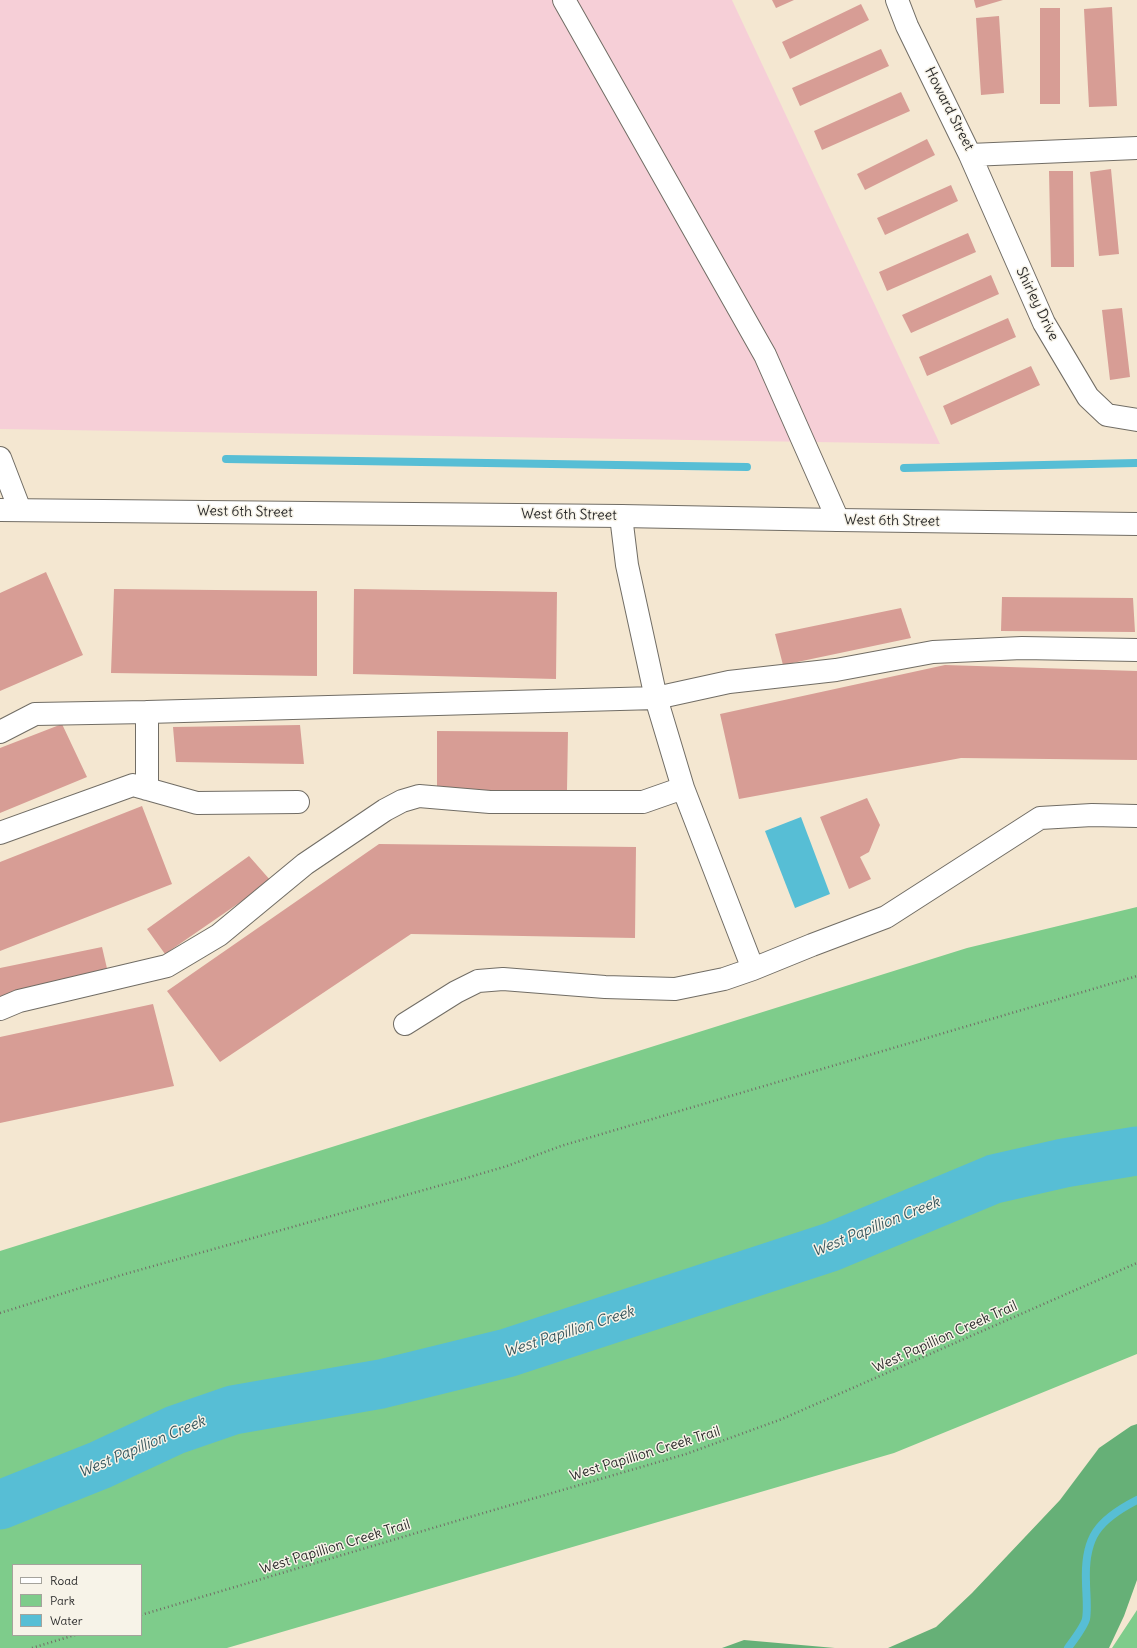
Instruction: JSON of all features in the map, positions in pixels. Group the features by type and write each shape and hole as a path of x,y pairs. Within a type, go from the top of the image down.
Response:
{"main road":[{"path":"564,0 765,355 838,520"},
{"name":"Howard Street","path":"897,0 907,26 970,155 1137,148"},
{"name":"Shirley Drive","path":"970,155 1044,323 1088,397 1107,415 1137,420"},
{"path":"0,458 10,510"},
{"name":"West 6th Street","path":"10,510 621,516 1137,524"},
{"path":"621,516 627,565 656,698 683,788 753,969"},
{"path":"0,732 35,714 656,698 729,682 836,670 933,652 1022,648 1137,650"},
{"path":"147,712 147,789"},
{"path":"0,834 133,785 197,803 298,802"},
{"path":"0,1009 19,1001 167,966 219,935 305,864 385,810 402,801 419,796 490,802 643,802 683,788"},
{"path":"405,1024 456,992 478,981 503,979 605,987 675,989 724,979 886,917 1040,818 1092,815 1137,816"}],"path":[{"path":"0,1313 125,1274 463,1179 561,1146 1137,976"},
{"name":"West Papillion Creek Trail","path":"142,1615 686,1454 796,1413 1137,1263"},
{"path":"32,1648 72,1636"}],"shaded area":[{"path":"0,0 732,0 940,444 0,429"}],"green space":[{"path":"1137,907 1137,1354 894,1453 227,1648 0,1648 0,1251 967,948"},
{"path":"1137,1424 1137,1580 1124,1616 1109,1648 888,1648 936,1627 972,1593 1060,1500 1099,1448 1131,1426"},
{"path":"1137,1610 1137,1648 1112,1648"},
{"path":"744,1640 835,1648 722,1648"}],"water":[{"path":"801,817 830,894 795,908 765,831"}],"building":[{"path":"772,0 794,0 776,8"},
{"path":"974,0 1003,0 976,8"},
{"path":"861,4 869,20 790,59 782,42"},
{"path":"1112,7 1117,106 1089,107 1084,9"},
{"path":"1040,8 1060,8 1060,104 1040,104"},
{"path":"999,16 1004,93 981,95 976,18"},
{"path":"881,49 889,66 800,106 792,88"},
{"path":"901,92 910,111 822,150 814,131"},
{"path":"927,139 935,155 865,190 857,174"},
{"path":"1111,169 1119,254 1099,256 1090,172"},
{"path":"1049,171 1073,171 1074,267 1051,267"},
{"path":"951,185 958,201 885,235 877,218"},
{"path":"968,233 976,252 887,291 879,272"},
{"path":"991,275 999,294 911,333 902,315"},
{"path":"1122,308 1130,377 1110,380 1102,310"},
{"path":"1008,318 1016,337 927,376 919,357"},
{"path":"1031,366 1040,385 951,425 943,406"},
{"path":"46,572 83,655 0,691 0,593"},
{"path":"114,589 317,591 317,676 111,673"},
{"path":"354,589 557,592 556,679 353,674"},
{"path":"1002,597 1133,598 1135,632 1001,631"},
{"path":"901,608 911,638 783,665 775,634"},
{"path":"945,665 1137,671 1137,760 961,758 739,799 720,714"},
{"path":"62,724 87,777 0,813 0,748"},
{"path":"300,725 304,764 176,762 173,727"},
{"path":"437,731 568,732 567,790 437,790"},
{"path":"867,798 880,825 869,852 860,857 871,879 849,889 820,817"},
{"path":"142,806 172,884 0,951 0,862"},
{"path":"379,844 636,847 635,938 411,934 220,1062 167,991"},
{"path":"249,856 271,881 165,954 147,929"},
{"path":"102,947 109,977 0,1002 0,968"},
{"path":"153,1004 174,1086 0,1123 0,1037"}],"waterway":[{"path":"226,459 747,467"},
{"path":"904,468 1137,463"},
{"name":"West Papillion Creek","path":"0,1505 100,1465 175,1430 233,1410 381,1384 507,1353 831,1247 994,1179 1064,1163 1137,1151"},
{"path":"1068,1648 1081,1630 1086,1619 1086,1566 1091,1542 1103,1523 1112,1515 1137,1500"}]}
